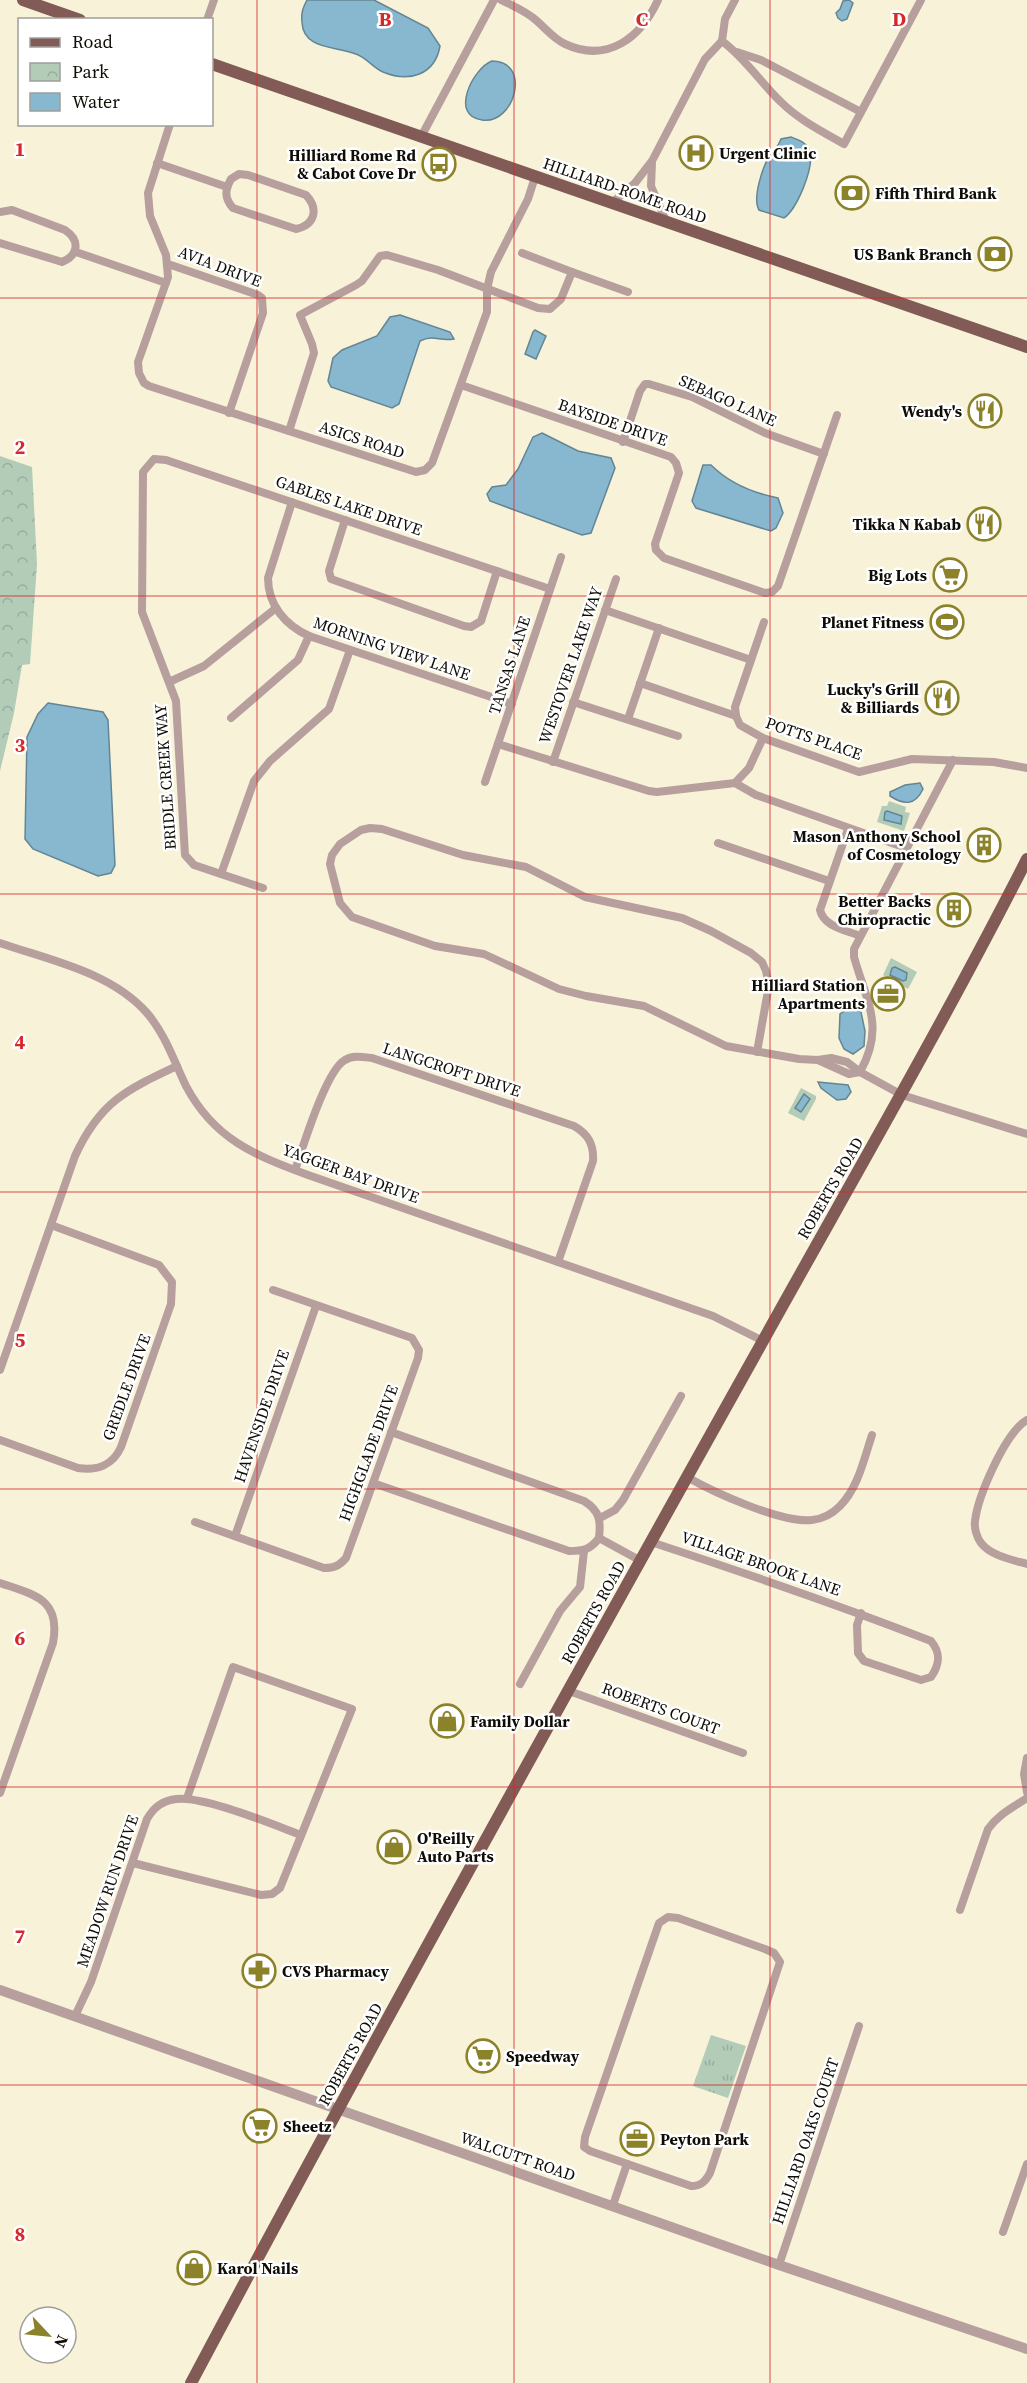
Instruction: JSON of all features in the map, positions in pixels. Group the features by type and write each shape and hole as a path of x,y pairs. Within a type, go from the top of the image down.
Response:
{"main road":[{"path":"22,0 74,18"},
{"name":"HILLIARD-ROME ROAD","path":"213,64 1027,347"},
{"name":"ROBERTS ROAD","path":"191,2383 568,1691 902,1095 1027,859"}],"street":[{"path":"208,18 214,0"},
{"path":"421,137 494,0"},
{"path":"501,0 519,8 566,45 587,50 606,51 624,43 639,31 651,15 658,0"},
{"path":"613,202 635,183 652,161 705,59 722,41 725,19 735,0"},
{"path":"737,52 748,68 782,104 844,144 921,0"},
{"path":"722,41 737,52 761,60 861,112"},
{"name":"AVIA DRIVE","path":"169,126 148,193 150,216 161,239 168,264 262,298 263,313 229,413"},
{"path":"652,161 651,186 666,221"},
{"path":"157,163 227,187"},
{"path":"239,174 306,195 313,202 315,211 312,221 305,227 296,229 233,208 225,195 227,187 231,179 239,174"},
{"name":"ASICS ROAD","path":"168,264 166,283 138,362 139,373 144,383 401,468 416,472 425,470 432,463 487,312 487,289 491,272 528,199 536,177"},
{"path":"0,212 12,210 65,230 73,235 77,243 76,252 71,259 63,262 0,243"},
{"path":"76,252 166,283"},
{"path":"522,253 628,292"},
{"path":"289,431 314,353 300,315 362,281 380,256 394,256 538,308 550,309 561,299 572,272"},
{"name":"SEBAGO LANE","path":"623,442 640,391 645,384 650,384 692,397 765,433 824,454"},
{"name":"BAYSIDE DRIVE","path":"461,385 671,458 679,473 655,544 659,554 664,558 765,593 772,592 778,586 837,415"},
{"name":"GABLES LAKE DRIVE","path":"143,472 154,459 166,460 550,589"},
{"name":"BRIDLE CREEK WAY","path":"143,472 142,612 176,701 185,855 194,865 263,888"},
{"path":"169,682 204,666 276,608 268,588 268,578 292,502"},
{"path":"345,520 328,571 331,579 464,626 471,627 481,621 497,571"},
{"name":"TANSAS LANE","path":"485,782 561,557"},
{"name":"WESTOVER LAKE WAY","path":"553,762 616,579"},
{"name":"MORNING VIEW LANE","path":"276,608 287,622 309,636 512,704"},
{"path":"605,610 751,660"},
{"path":"736,716 735,707 764,622"},
{"path":"628,719 659,628"},
{"path":"231,718 298,660 309,636"},
{"path":"221,874 254,781 270,761 329,709 350,650"},
{"name":"POTTS PLACE","path":"640,683 736,716 740,725 763,738 860,772 912,759 994,762 1027,768"},
{"path":"573,702 678,736"},
{"path":"735,783 749,768 763,738"},
{"path":"498,744 657,792 735,783 756,795 906,848"},
{"path":"860,1072 872,1046 874,1023 853,954 860,936 953,760"},
{"path":"757,1052 768,995 766,971 762,962 751,953 711,931 682,918 585,897 515,863 463,855 382,829 361,830 340,844 332,855 330,864 340,903 352,917 435,946 484,954 560,989 645,1006 726,1046 757,1052 818,1060 831,1058 848,1062 860,1072 902,1095 1027,1134"},
{"path":"848,829 821,904 820,913 826,921 860,936"},
{"path":"718,843 829,881"},
{"name":"YAGGER BAY DRIVE","path":"0,943 88,974 110,984 129,997 147,1013 160,1032 201,1111 218,1130 239,1146 295,1170 713,1316 763,1341"},
{"name":"LANGCROFT DRIVE","path":"295,1170 329,1079 339,1064 355,1057 372,1059 574,1126 582,1130 594,1151 591,1169 558,1262"},
{"path":"1,1367 75,1155 86,1133 101,1113 119,1096 177,1066"},
{"name":"GREDLE DRIVE","path":"0,1440 78,1468 88,1470 109,1463 121,1447 171,1304 173,1290 169,1277 159,1265 51,1225"},
{"path":"273,1290 316,1306"},
{"name":"HIGHGLADE DRIVE","path":"235,1536 324,1568 340,1565 346,1558 418,1358 419,1350 412,1338 316,1306"},
{"name":"HAVENSIDE DRIVE","path":"235,1536 316,1306"},
{"path":"600,1518 615,1510 623,1500 681,1396"},
{"path":"1027,1420 1007,1441 998,1458 979,1506 975,1530 984,1546 992,1552 1027,1564"},
{"path":"373,1483 569,1551 584,1551 593,1546 599,1538 600,1518 593,1507 584,1501 391,1432"},
{"path":"687,1478 706,1488 784,1518 813,1520 830,1515 850,1493 872,1435"},
{"path":"195,1522 235,1536"},
{"path":"599,1538 640,1561"},
{"name":"VILLAGE BROOK LANE","path":"651,1542 861,1613 931,1641 936,1647 939,1659 931,1677 921,1680 864,1661 858,1653 857,1625 861,1613"},
{"path":"520,1684 561,1611 580,1587 584,1551"},
{"path":"0,1583 41,1599 53,1612 56,1621 53,1643 0,1793"},
{"path":"133,1863 261,1894 272,1894 280,1888 352,1708 233,1667 187,1798"},
{"name":"ROBERTS COURT","path":"568,1691 743,1753"},
{"path":"1027,1758 1024,1774 1027,1791"},
{"name":"MEADOW RUN DRIVE","path":"75,2016 91,1982 147,1819 161,1803 187,1798 227,1808 301,1835"},
{"path":"960,1910 988,1829 1005,1811 1027,1798"},
{"path":"668,1917 678,1918 765,1949 778,1957 779,1970 706,2181 699,2186 691,2186 627,2164 590,2151 584,2144 659,1923 668,1917"},
{"name":"WALCUTT ROAD","path":"0,1990 778,2265 1027,2349"},
{"name":"HILLIARD OAKS COURT","path":"778,2265 859,2026"},
{"path":"613,2205 627,2164"},
{"path":"1003,2232 1027,2164"}],"green space":[{"path":"0,456 32,467 37,564 30,664 22,665 14,713 0,771"},
{"path":"889,801 906,807 905,812 910,813 904,831 877,822 882,806 887,806"},
{"path":"891,958 917,972 908,989 883,975"},
{"path":"801,1088 816,1096 804,1121 788,1113"},
{"path":"711,2035 746,2046 728,2098 693,2086"}],"water":[{"path":"307,0 374,0 428,28 440,46 437,56 427,70 402,77 383,72 360,55 322,46 308,38 304,31 302,19"},
{"path":"849,0 853,3 847,19 842,21 836,13 843,1"},
{"path":"492,61 504,64 512,71 515,81 514,92 510,104 503,113 494,119 482,120 472,117 467,110 467,92 478,73"},
{"path":"791,137 807,146 811,159 807,178 799,197 784,218 759,210 757,198 764,167 770,155 781,139"},
{"path":"400,315 450,332 454,339 430,338 420,341 399,404 392,408 331,387 328,381 333,358 342,350 377,336 390,317"},
{"path":"535,330 546,336 536,359 525,354"},
{"path":"542,433 578,451 611,458 615,468 591,533 582,535 490,501 487,494 492,487 506,485 518,469 533,437"},
{"path":"703,465 711,465 742,486 778,498 783,513 776,528 771,531 696,508 692,501"},
{"path":"48,703 103,712 108,720 115,865 111,873 98,876 33,849 25,839 27,737 38,714"},
{"path":"920,783 923,789 913,801 904,802 890,796 890,792 905,785"},
{"path":"887,811 902,816 901,824 884,820"},
{"path":"895,967 907,973 906,980 903,981 890,975 892,968"},
{"path":"849,1008 861,1012 865,1031 864,1046 853,1054 844,1049 839,1038 840,1014"},
{"path":"818,1082 848,1085 851,1092 846,1099 837,1100 821,1088"},
{"path":"804,1094 810,1099 801,1112 795,1108"}],"place":[{"name":"Urgent Clinic","path":"696,153"},
{"name":"Hilliard Rome Rd & Cabot Cove Dr","path":"439,164"},
{"name":"Fifth Third Bank","path":"852,193"},
{"name":"US Bank Branch","path":"995,254"},
{"name":"Wendy's","path":"985,411"},
{"name":"Tikka N Kabab","path":"984,524"},
{"name":"Big Lots","path":"950,575"},
{"name":"Planet Fitness","path":"947,622"},
{"name":"Lucky's Grill & Billiards","path":"942,698"},
{"name":"Mason Anthony School of Cosmetology","path":"984,845"},
{"name":"Better Backs Chiropractic","path":"954,910"},
{"name":"Hilliard Station Apartments","path":"888,994"},
{"name":"Family Dollar","path":"447,1721"},
{"name":"O'Reilly Auto Parts","path":"394,1847"},
{"name":"CVS Pharmacy","path":"259,1971"},
{"name":"Speedway","path":"483,2056"},
{"name":"Sheetz","path":"260,2126"},
{"name":"Peyton Park","path":"637,2139"},
{"name":"Karol Nails","path":"194,2268"}]}
